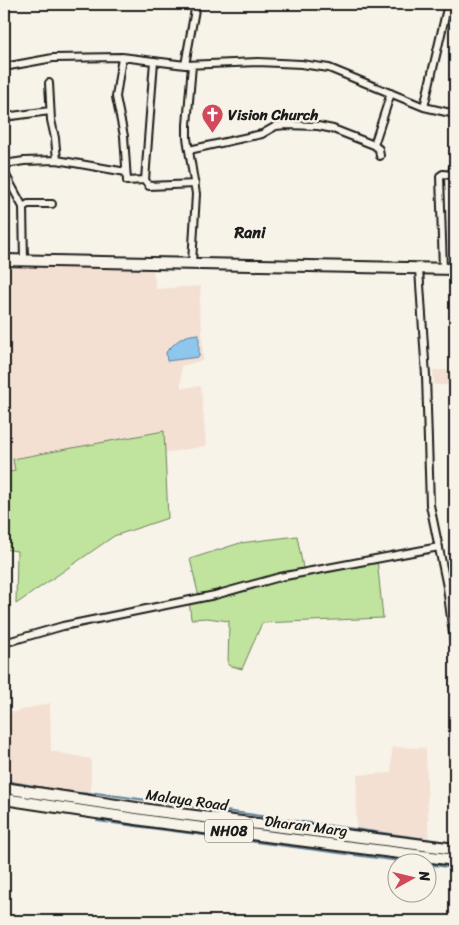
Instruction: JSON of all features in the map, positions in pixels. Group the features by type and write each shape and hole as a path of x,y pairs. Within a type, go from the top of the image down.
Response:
{"main road":[{"path":"4,260 455,269"},
{"name":"Dharan Marg","path":"4,795 156,822 343,841 455,860"},
{"name":"NH08","path":"343,841 455,849"}],"street":[{"path":"192,263 196,194 187,125 188,65 196,4"},
{"path":"424,107 448,4"},
{"path":"4,67 53,58 122,57 188,65 258,62 301,64 329,68 424,107 455,114"},
{"path":"122,57 116,97 124,136 127,182 145,180"},
{"path":"154,61 145,180 150,186 195,184"},
{"path":"49,83 50,111 56,160"},
{"path":"374,145 391,93"},
{"path":"4,117 50,111"},
{"path":"189,150 262,134 276,126 295,124 332,129 374,145 379,149 380,156"},
{"path":"4,164 56,160 126,172"},
{"path":"443,269 440,176 441,174 450,175 455,162"},
{"path":"4,172 22,207 24,261"},
{"path":"22,207 28,204 52,204"},
{"path":"419,268 426,376 430,505 449,596 455,649"},
{"path":"4,643 63,626 216,595 280,578 439,547"},
{"path":"4,795 4,810"}],"shaded area":[{"path":"4,260 152,264 156,289 201,286 199,312 202,326 203,360 181,366 181,388 201,386 206,446 164,453 164,432 14,459 15,471 4,473"},
{"path":"433,370 455,370 455,385 434,385"},
{"path":"4,703 6,714 50,703 51,751 91,759 91,811 4,799"},
{"path":"392,747 426,748 429,852 388,852 356,848 357,775 391,773"},
{"path":"455,752 455,800 451,800 449,754"}],"green space":[{"path":"164,431 168,518 114,536 16,604 17,551 4,549 4,473 15,471 13,459"},
{"path":"297,536 304,573 377,559 383,618 262,623 242,669 228,665 229,621 207,618 191,619 189,599 199,597 190,559 240,543"}],"water":[{"path":"199,334 199,357 167,361 166,352 177,341 184,337"}],"waterway":[{"path":"4,781 455,843"},
{"path":"97,821 386,859"},
{"path":"436,865 455,868"}],"place":[{"name":"Vision Church","path":"212,134"}],"district":[{"name":"Rani","path":"250,232"}]}
